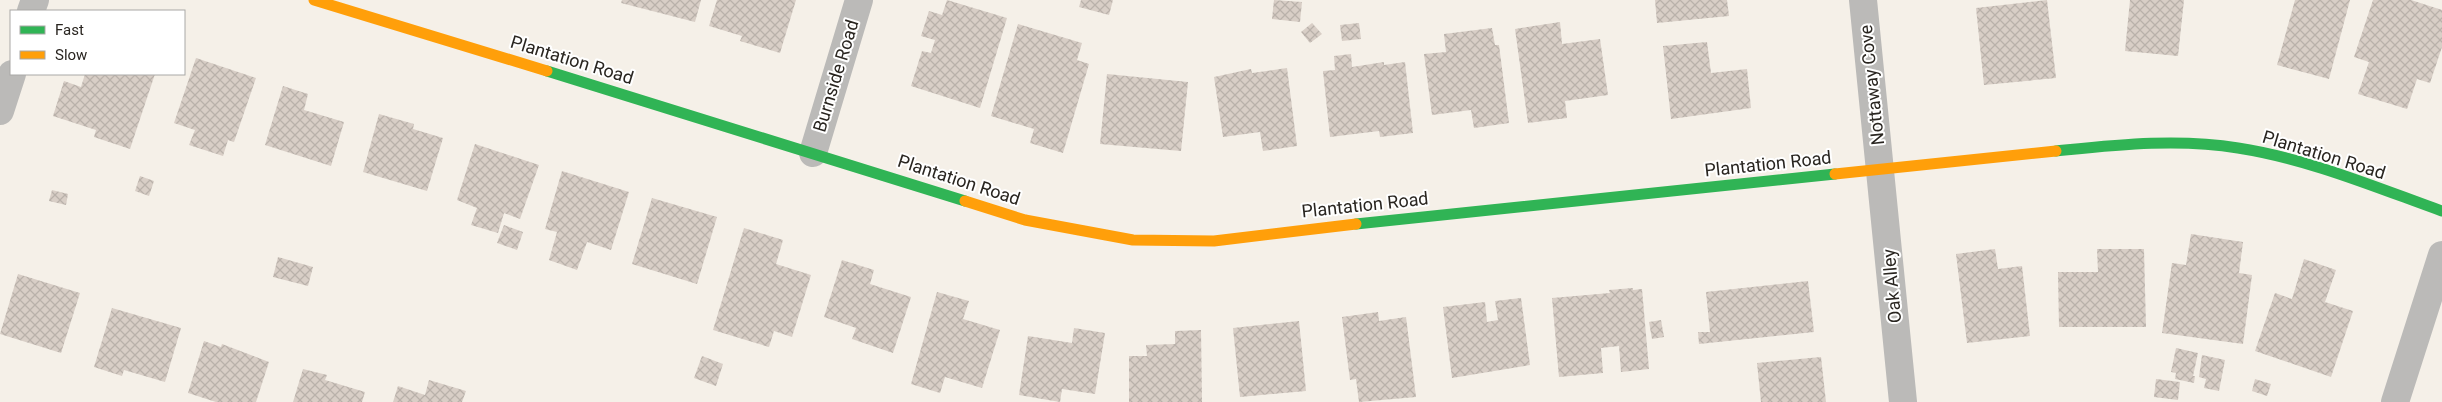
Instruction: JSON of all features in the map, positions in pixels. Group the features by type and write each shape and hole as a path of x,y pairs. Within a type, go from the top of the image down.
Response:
{"street":[{"name":"Plantation Road","path":"314,0 1025,220 1133,240 1214,241 1296,230 2122,144 2162,142 2208,144 2284,158 2442,211"},
{"name":"Burnside Road","path":"813,153 860,0"},
{"name":"Nottaway Cove","path":"1863,0 1881,169"},
{"path":"0,111 12,75"},
{"name":"Oak Alley","path":"1881,169 1903,402"},
{"path":"2395,402 2442,255"}],"building":[{"path":"622,0 701,0 695,22 621,3"},
{"path":"717,0 796,0 780,53 740,41 742,36 709,26"},
{"path":"947,0 1007,18 980,108 911,86 922,51 931,53 935,40 921,36 929,11 942,15"},
{"path":"1081,0 1113,0 1109,15 1079,7"},
{"path":"1274,0 1302,2 1300,22 1272,19"},
{"path":"1655,0 1727,0 1729,16 1657,23"},
{"path":"2047,0 2056,78 1984,85 1976,8"},
{"path":"2130,0 2184,0 2178,56 2125,51"},
{"path":"2295,0 2350,0 2329,79 2277,65"},
{"path":"2373,0 2411,0 2442,10 2442,47 2430,83 2417,79 2407,109 2358,94 2369,62 2354,57"},
{"path":"1560,22 1562,44 1600,39 1608,95 1565,101 1567,118 1528,123 1515,29"},
{"path":"1312,23 1322,34 1310,43 1301,32"},
{"path":"1359,23 1361,39 1342,41 1340,25"},
{"path":"1018,24 1082,43 1077,60 1089,64 1063,153 1030,143 1034,129 991,116"},
{"path":"1492,28 1495,45 1499,45 1509,123 1474,128 1471,110 1432,115 1424,54 1446,52 1444,34"},
{"path":"1707,42 1711,73 1747,69 1751,108 1671,119 1663,46"},
{"path":"1351,54 1352,67 1384,62 1384,65 1405,62 1413,133 1380,137 1379,131 1330,137 1323,71 1335,70 1334,56"},
{"path":"196,58 256,78 234,142 228,140 223,156 189,145 195,130 174,123"},
{"path":"1287,68 1297,146 1263,151 1260,132 1223,137 1214,77 1251,69 1252,73"},
{"path":"1107,74 1188,82 1181,151 1100,144"},
{"path":"85,75 155,75 130,149 94,137 96,130 53,116 64,81 81,87"},
{"path":"283,86 308,94 304,110 344,122 331,166 265,145"},
{"path":"379,114 414,124 413,129 443,138 427,191 363,172"},
{"path":"475,144 539,165 520,219 504,213 498,233 471,225 477,208 457,200"},
{"path":"562,171 629,192 611,250 587,242 577,270 549,260 557,232 545,229"},
{"path":"140,176 154,181 149,196 135,191"},
{"path":"52,190 68,194 66,205 49,201"},
{"path":"652,198 717,217 697,284 632,264"},
{"path":"504,225 523,232 517,250 497,243"},
{"path":"744,228 783,240 776,264 811,275 792,337 774,331 769,347 713,330"},
{"path":"2191,234 2243,242 2239,273 2252,275 2243,344 2162,333 2172,263 2186,265"},
{"path":"1995,249 1998,269 2022,266 2030,336 1967,343 1956,254"},
{"path":"2097,249 2144,249 2146,327 2059,327 2058,272 2098,272"},
{"path":"278,257 313,267 308,286 273,277"},
{"path":"2304,259 2336,270 2325,302 2353,311 2331,377 2255,351 2275,293 2292,299"},
{"path":"842,260 874,270 870,284 911,297 893,353 852,339 856,328 824,317"},
{"path":"18,274 80,293 61,353 0,334"},
{"path":"1808,281 1814,332 1699,344 1698,332 1710,332 1706,292"},
{"path":"1633,288 1633,290 1642,289 1649,369 1621,372 1619,346 1601,348 1603,373 1559,377 1552,298 1610,293 1609,290"},
{"path":"937,292 969,301 963,319 1000,330 982,388 945,377 940,393 911,384"},
{"path":"1521,298 1530,365 1452,378 1443,307 1485,302 1487,322 1498,320 1495,301"},
{"path":"112,308 181,328 165,382 124,370 122,376 94,367"},
{"path":"1378,312 1379,321 1406,317 1416,397 1359,402 1356,379 1350,380 1342,317"},
{"path":"1661,320 1664,337 1652,339 1649,322"},
{"path":"1299,321 1306,391 1240,397 1233,328"},
{"path":"1074,328 1105,333 1095,394 1062,389 1060,402 1019,395 1028,336 1072,343"},
{"path":"1201,330 1202,402 1129,402 1129,356 1147,356 1146,345 1175,344 1175,331"},
{"path":"204,341 221,347 222,344 269,362 256,402 216,402 188,393"},
{"path":"2176,348 2198,353 2193,376 2195,376 2194,383 2175,379 2176,373 2171,372"},
{"path":"2202,355 2225,360 2219,391 2204,388 2206,379 2199,377"},
{"path":"702,356 723,364 716,386 694,378"},
{"path":"1821,357 1826,402 1761,402 1757,363"},
{"path":"303,369 327,375 325,380 365,392 362,402 293,402"},
{"path":"2156,379 2180,382 2178,400 2154,397"},
{"path":"2255,379 2271,384 2267,396 2252,391"},
{"path":"429,380 466,391 462,402 393,402 398,386 425,395"}],"traffic: fast":[{"path":"547,71 965,201"},
{"path":"2056,151 2169,143 2192,143 2238,148 2316,166 2442,211"},
{"path":"1356,224 1835,174"}],"traffic: slow":[{"path":"314,0 547,71"},
{"path":"1835,174 2056,151"},
{"path":"965,201 1025,220 1133,240 1214,241 1356,224"}]}
